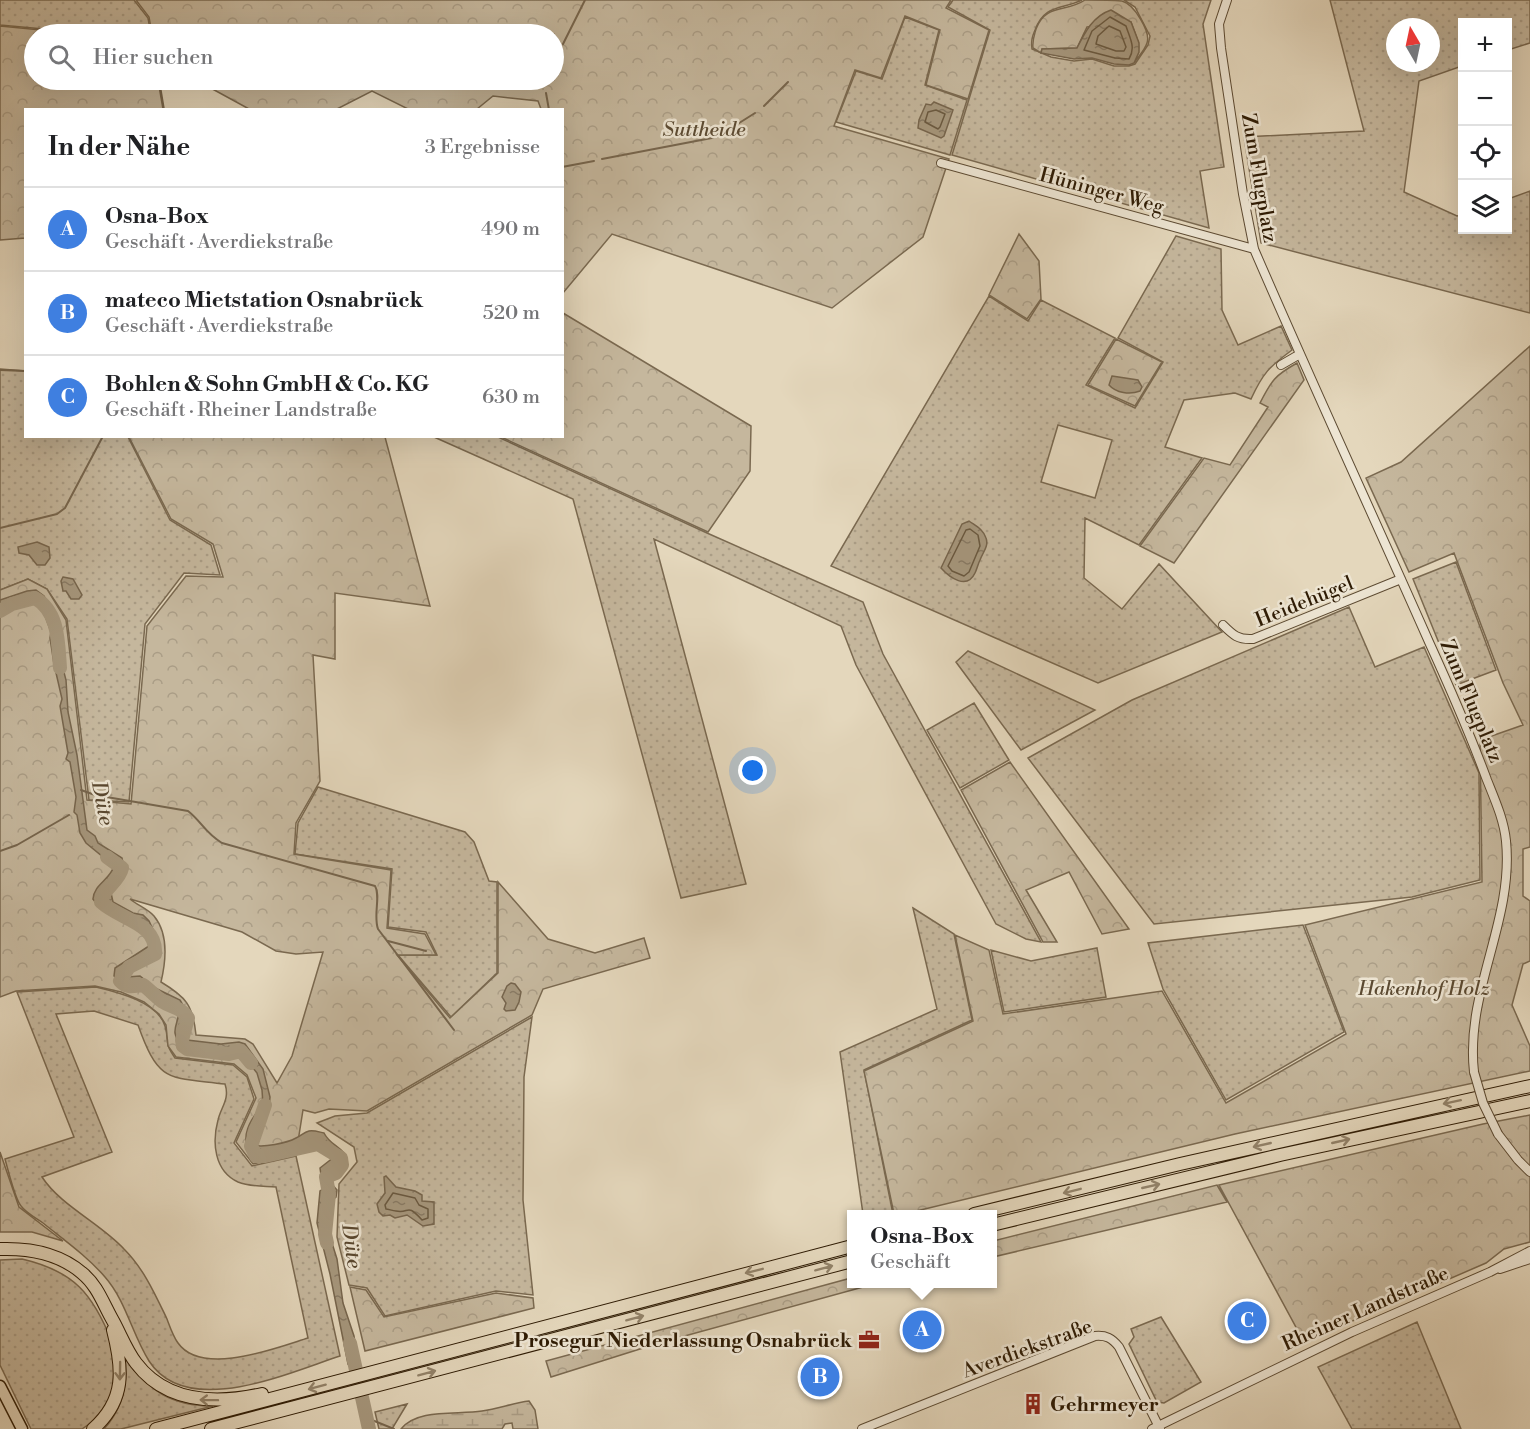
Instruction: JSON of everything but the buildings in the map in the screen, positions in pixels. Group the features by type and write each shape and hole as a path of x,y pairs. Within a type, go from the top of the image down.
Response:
{"highway":[{"path":"994,1210 1180,1164 1530,1086"},
{"path":"997,1224 1280,1155 1530,1101"},
{"path":"156,1429 847,1247"},
{"path":"0,1249 21,1248 40,1252 82,1273 94,1286 135,1362 146,1374 173,1392 195,1400 213,1401 270,1392 288,1395"},
{"path":"211,1429 847,1262"},
{"path":"93,1429 106,1417 116,1399 120,1380 119,1352 110,1314"}],"main road":[{"path":"0,1386 22,1429"}],"street":[{"name":"Zum Flugplatz","path":"1227,0 1219,24 1221,48 1243,194 1254,249 1401,579 1498,808 1506,839 1506,885 1496,933 1477,1001 1473,1031 1474,1072 1483,1103 1498,1134 1530,1172"},
{"name":"Hüninger Weg","path":"941,163 1254,249"},
{"path":"1281,365 1300,354"},
{"name":"Heidehügel","path":"1223,625 1235,638 1253,639 1401,579"},
{"name":"Rheiner Landstraße","path":"1490,1272 1530,1251"},
{"name":"Rheiner Landstraße","path":"1157,1428 1352,1332 1490,1272 1530,1259"},
{"name":"Averdiekstraße","path":"862,1429 1095,1336 1111,1338 1119,1347 1157,1428"}],"green space":[{"path":"0,0 134,0 148,18 149,24 24,24 24,27 0,25"},
{"name":"Suttheide","path":"136,0 951,0 946,8 989,30 968,99 926,85 940,30 905,16 881,78 855,70 834,126 949,159 923,237 832,308 612,234 564,292 564,108 541,108 538,101 493,96 478,108 406,108 372,91 339,108 247,108 214,90 564,90 564,24 150,24 149,17"},
{"path":"953,0 1082,0 1054,9 1044,16 1033,35 1032,49 1051,57 1074,61 1092,59 1114,66 1129,66 1135,64 1148,45 1150,36 1135,7 1124,0 1211,0 1203,24 1224,167 1200,171 1209,228 952,155 990,30 948,7"},
{"path":"1085,0 1122,1 1132,7 1144,26 1148,38 1145,48 1134,63 1139,47 1131,22 1087,27 1077,48 1042,49 1041,53 1033,48 1036,29 1045,15"},
{"path":"1330,0 1530,0 1530,43 1512,49 1512,18 1458,18 1458,67 1419,81 1404,192 1458,216 1458,234 1512,234 1512,198 1530,191 1530,313 1261,243 1244,137 1364,131"},
{"path":"905,17 939,30 925,85 967,100 950,155 836,122 856,71 882,79"},
{"path":"0,26 24,28 24,90 160,90 163,108 24,108 24,238 0,240"},
{"path":"1019,234 1039,261 1041,299 1027,319 989,295"},
{"path":"1176,236 1221,249 1222,310 1238,345 1281,326 1292,350 1267,371 1251,399 1235,393 1184,400 1165,447 1202,458 1139,545 1085,518 1084,578 1122,609 1159,564 1222,632 1098,683 831,566 989,296 1028,321 1041,300 1115,338 1086,385 1135,408 1163,362 1118,338","holes":["1058,425 1112,440 1095,498 1041,482"]},
{"path":"564,314 751,426 750,471 708,532 503,438 564,438"},
{"path":"1116,339 1162,362 1135,406 1088,385"},
{"name":"Hakenhof Holz","path":"1530,346 1530,847 1523,849 1523,896 1530,901 1530,961 1523,964 1512,1005 1530,1046 1530,1071 1235,1134 921,1210 893,1210 864,1071 973,1021 955,935 989,950 1003,1014 1162,991 1226,1103 1346,1034 1305,925 1482,882 1480,740 1523,725 1503,683 1454,553 1409,572 1366,478 1401,462"},
{"path":"1297,363 1304,380 1174,563 1140,546 1204,458 1230,465 1268,407 1260,403 1271,384 1278,375"},
{"path":"0,369 24,371 24,438 129,438 170,520 211,545 220,575 184,573 145,624 129,802 89,800 67,619 47,589 28,579 0,590"},
{"path":"130,438 385,438 430,606 335,593 335,659 313,655 320,781 296,823 294,854 391,870 387,928 425,934 436,955 397,955 450,1018 498,973 498,882 548,939 595,953 644,938 650,958 543,989 532,1015 367,1111 329,1109 315,1113 303,1110 296,1154 253,1164 236,1142 256,1098 247,1075 234,1064 176,1057 168,1046 166,1025 159,1014 144,1002 121,992 95,986 16,991 0,997 0,590 28,579 47,589 66,620 87,800 131,804 147,626 186,576 223,577 213,544 171,519","holes":["130,899 242,932 276,951 296,954 323,952 292,1056 277,1083 253,1044 245,1039 196,1035 193,1016 187,1003 177,992 161,982 165,948 159,923 152,914"]},
{"path":"436,438 500,438 863,602 883,654 1041,942 1026,939 996,924 856,665 841,626 654,539 746,884 681,898 573,499"},
{"path":"1456,562 1496,670 1456,685 1413,579"},
{"path":"1349,607 1375,667 1424,647 1479,773 1480,880 1412,897 1154,924 1028,758 1132,700"},
{"path":"968,651 1095,710 1021,750 956,662"},
{"path":"974,703 1009,760 960,788 927,730"},
{"path":"1010,762 1129,929 1102,934 1069,872 1026,890 1057,942 1043,942 961,790"},
{"path":"318,787 465,832 474,842 489,881 497,882 497,973 451,1017 398,955 437,955 426,932 388,927 392,869 295,854 298,823"},
{"path":"913,908 954,934 972,1020 864,1070 892,1210 862,1210 840,1052 937,1009"},
{"path":"1303,925 1344,1032 1226,1100 1163,989 1148,943"},
{"path":"1097,948 1106,997 1004,1012 991,950 1031,961"},
{"path":"96,987 136,999 154,1010 161,1018 165,1026 169,1048 175,1058 233,1065 247,1077 254,1099 234,1143 252,1166 296,1156 340,1356 268,1380 240,1387 213,1390 188,1387 166,1378 149,1361 124,1307 105,1277 75,1248 26,1211 14,1191 5,1159 74,1137 17,992","holes":["94,1011 138,1025 152,1058 168,1074 178,1078 225,1084 226,1099 219,1115 215,1137 217,1155 224,1171 238,1182 252,1186 276,1187 308,1338 240,1357 204,1358 189,1353 176,1340 153,1291 131,1257 104,1231 59,1197 42,1177 112,1152 56,1014"]},
{"path":"532,1017 524,1077 523,1200 533,1295 496,1291 385,1316 367,1288 349,1285 337,1237 339,1184 357,1162 354,1147 317,1123 335,1116 367,1113"},
{"path":"1530,1115 1530,1242 1504,1249 1486,1263 1304,1342 1219,1185"},
{"path":"0,1152 19,1207 63,1241 32,1232 0,1232"},
{"path":"1217,1185 1227,1202 997,1256 997,1240"},
{"path":"22,1259 55,1270 79,1287 97,1310 115,1344 113,1391 106,1407 82,1429 31,1429 0,1365 0,1260"},
{"path":"847,1279 847,1288 859,1288 659,1343 551,1377 546,1361"},
{"path":"350,1287 366,1290 384,1317 496,1293 533,1298 534,1308 365,1351"},
{"path":"1161,1317 1201,1382 1164,1403 1157,1402 1129,1344 1134,1337 1131,1329"},
{"path":"1417,1322 1461,1429 1352,1429 1318,1367"},
{"path":"125,1359 143,1380 173,1400 213,1406 121,1429 104,1429 115,1413 122,1396 126,1378"},
{"path":"529,1401 535,1410 538,1429 513,1429 512,1423 505,1424 502,1429 401,1429 408,1422 427,1415 482,1411"},
{"path":"407,1404 392,1429 379,1429 375,1412"}],"water":[{"path":"1111,10 1131,22 1139,43 1139,52 1134,63 1114,64 1092,58 1074,59 1041,53 1042,49 1077,48 1094,20"},
{"path":"934,102 953,110 944,136 941,138 918,128 926,104 931,105"},
{"path":"1112,376 1138,380 1142,387 1136,392 1119,391 1109,385"},
{"path":"969,521 983,532 987,544 972,578 963,582 958,581 941,568 962,524"},
{"path":"37,542 49,547 50,558 45,565 37,565 29,555 19,553 18,547"},
{"path":"63,577 73,579 82,595 79,599 71,599 66,591 63,591 61,581"},
{"path":"36,590 44,596 57,621 58,649 66,680 68,712 77,755 87,830 95,836 98,843 122,858 121,872 108,890 113,902 133,913 143,915 149,921 157,938 156,951 128,966 124,973 127,977 140,976 155,988 180,1000 185,1015 183,1038 221,1044 239,1042 245,1044 263,1069 270,1097 269,1108 254,1132 253,1145 281,1143 313,1131 324,1133 344,1153 341,1162 330,1171 329,1181 337,1190 336,1197 327,1204 326,1224 337,1259 343,1303 354,1336 357,1361 348,1364 317,1223 320,1191 323,1189 320,1168 334,1157 333,1153 321,1147 305,1144 283,1150 252,1154 248,1148 246,1135 254,1116 263,1105 257,1073 238,1049 200,1048 181,1044 175,1033 178,1013 175,1007 164,1002 141,983 122,983 114,976 115,968 149,946 148,933 139,923 96,903 93,899 96,889 114,866 86,843 80,833 77,815 74,812 76,797 70,762 66,759 68,753 60,706 62,699 54,664 51,632 41,605 35,596 17,600 0,608 0,600"},
{"path":"511,983 515,984 521,992 515,1010 506,1011 504,1009 506,1003 502,997"},
{"path":"386,1176 396,1187 415,1191 422,1195 422,1201 434,1202 434,1224 423,1226 407,1215 395,1218 390,1215 383,1216 379,1212 377,1204 385,1193 384,1177"}],"waterway":[{"path":"564,42 585,0"},
{"path":"764,106 788,82"},
{"path":"161,90 164,108"},
{"path":"546,93 549,108"},
{"path":"602,159 717,137 755,113"},
{"path":"564,167 594,161"},
{"path":"0,370 24,371"},
{"path":"0,528 57,514 65,508 102,438"},
{"name":"Düte","path":"0,611 12,604 35,598 43,604 49,611 56,629 60,668"},
{"path":"81,790 95,795 188,811 222,843 375,886 378,929 454,1030"},
{"path":"0,851 17,845 69,815"},
{"name":"Düte","path":"107,857 122,868 101,902 144,928 154,943 155,954 129,967 120,981 128,986 143,985 163,1002 185,1014 188,1018 182,1040 183,1046 187,1049 229,1054 241,1051 251,1063"},
{"path":"388,941 426,951"},
{"name":"Düte","path":"265,1105 251,1146 256,1156 318,1144 341,1158 342,1165 336,1173 326,1177 329,1194 325,1234 327,1243"},
{"name":"Düte","path":"350,1343 369,1429"},
{"path":"367,1418 394,1429"}],"place":[{"name":"Bohlen & Sohn GmbH & Co. KG","path":"1247,1321"},
{"name":"Osna-Box","path":"922,1330"},
{"name":"Prosegur Niederlassung Osnabrück","path":"869,1340"},
{"name":"mateco Mietstation Osnabrück","path":"820,1377"},
{"name":"Gehrmeyer","path":"1033,1404"}]}
